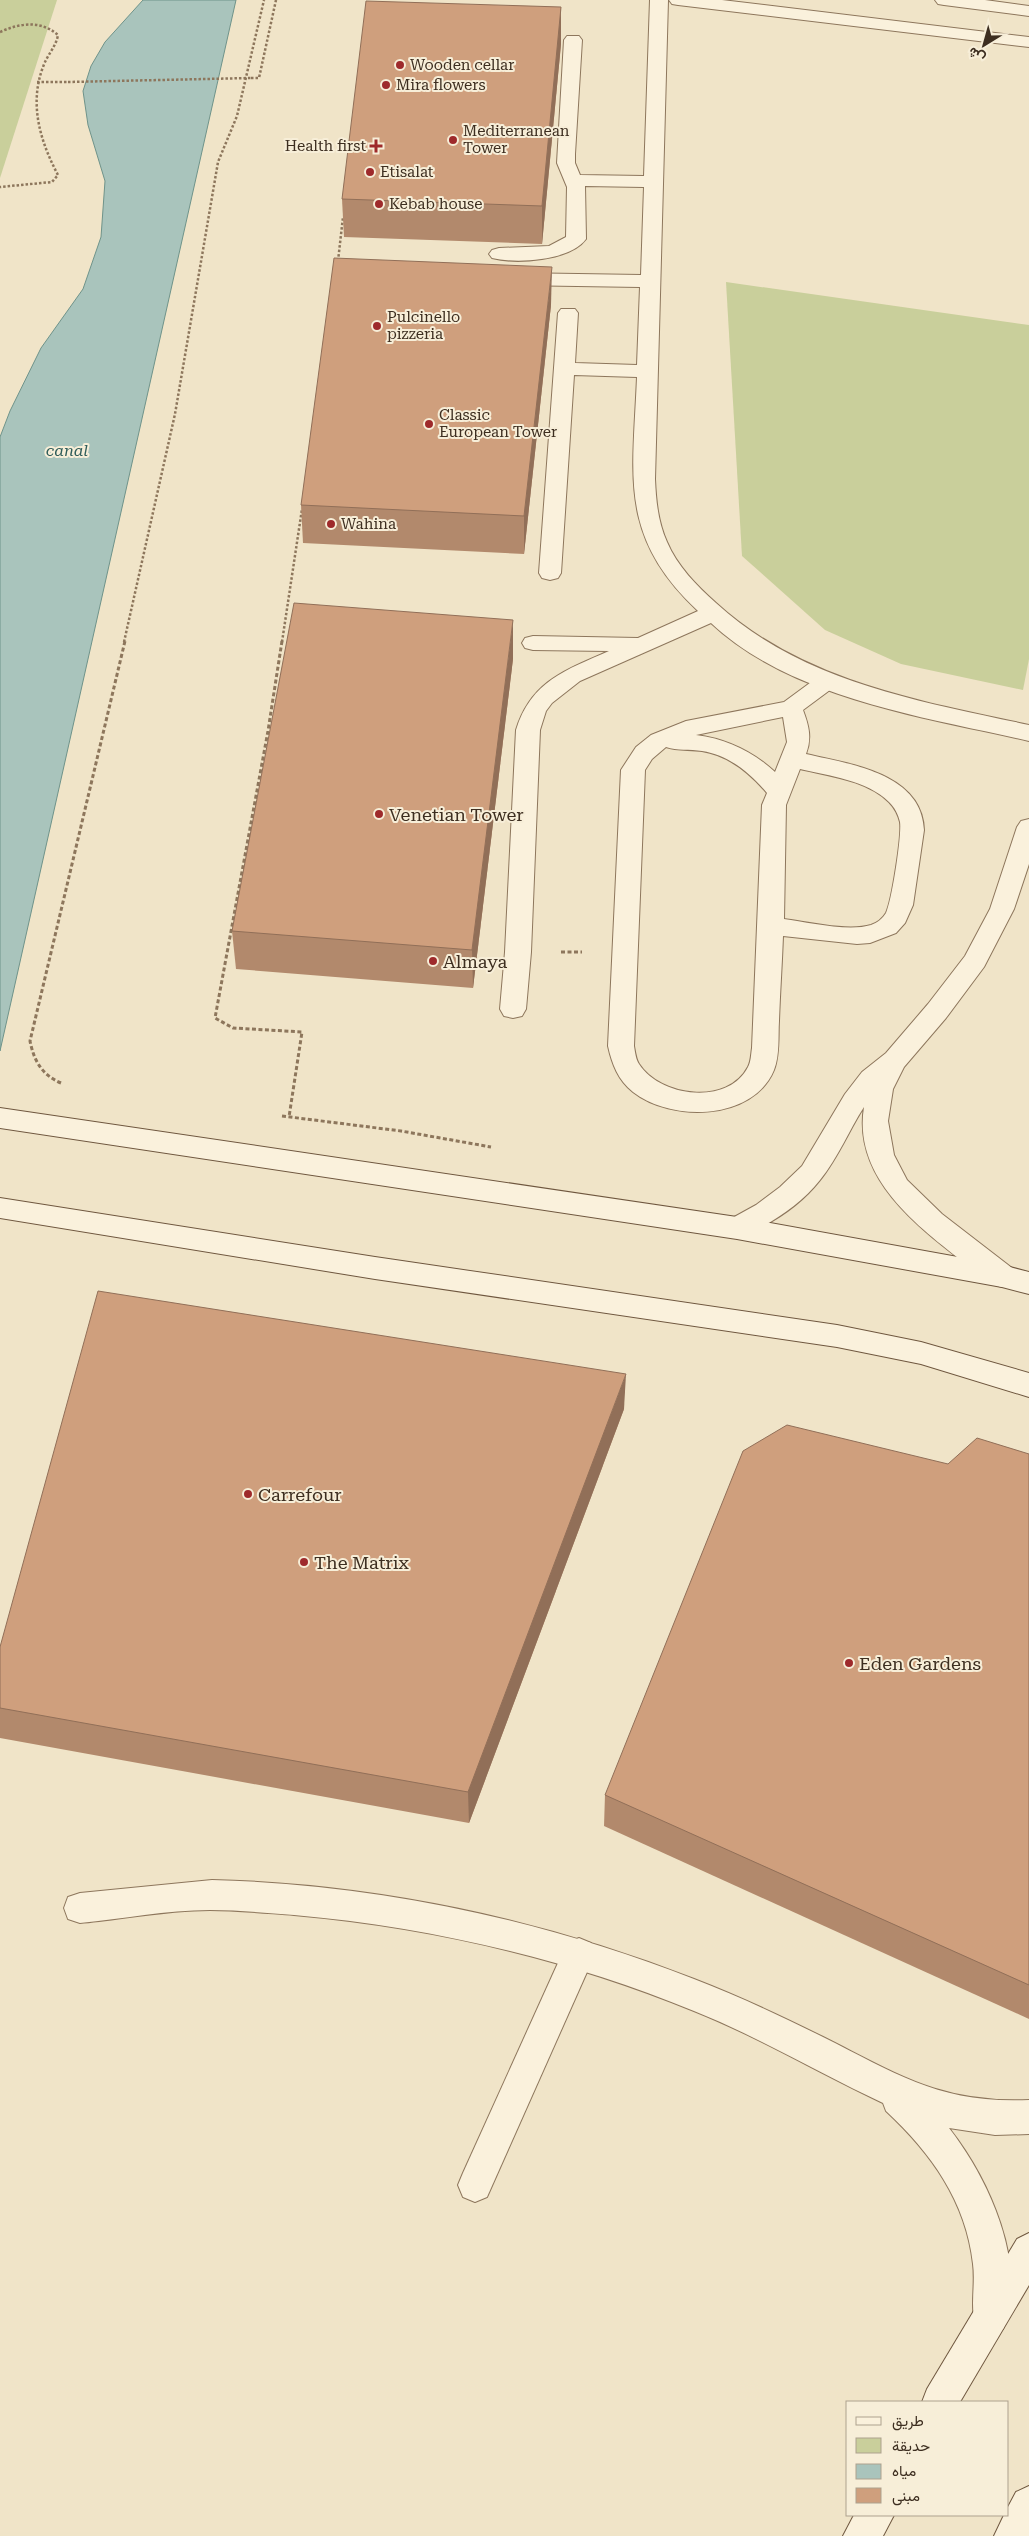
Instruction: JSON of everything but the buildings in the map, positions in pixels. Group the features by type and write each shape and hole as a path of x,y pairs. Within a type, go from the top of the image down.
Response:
{"street":[{"path":"659,0 644,479 645,510 654,541 673,572 712,614 746,640 785,663 826,682 872,697 1029,734"},
{"path":"678,0 762,5 1029,42"},
{"path":"944,0 1029,11"},
{"path":"499,254 550,252 570,245 576,239 576,187 566,163 574,40"},
{"path":"573,180 653,182"},
{"path":"500,279 650,281"},
{"path":"550,573 568,313"},
{"path":"564,369 648,371"},
{"path":"513,1009 518,952 528,730 532,714 541,700 554,687 572,676 712,614"},
{"path":"533,643 642,644"},
{"path":"791,708 797,725 799,742 778,791 772,819 771,926 765,1048 761,1070 747,1087 723,1099 694,1103 666,1098 642,1085 626,1067 621,1046 633,770 644,752 659,741 686,729 791,708 826,682"},
{"path":"659,741 689,741 718,746 744,757 764,772 778,791"},
{"path":"771,926 855,935 879,932 888,927 900,913 912,824 909,810 899,796 883,785 792,759"},
{"path":"738,1228 784,1198 811,1172 854,1101 871,1079 895,1060 938,1011 975,961 1002,909 1029,827"},
{"path":"895,1060 880,1089 875,1121 881,1155 897,1187 932,1221 1002,1276"},
{"path":"0,1118 738,1228 1002,1276 1029,1283"},
{"path":"0,1208 375,1268 836,1336 921,1353 1029,1386"},
{"path":"80,1908 205,1895 330,1902 456,1922 579,1954 690,1994 783,2034 884,2087 924,2105 967,2115 1011,2119 1029,2117"},
{"path":"475,2184 579,1954"},
{"path":"884,2087 917,2115 946,2149 968,2187 984,2229 992,2273 990,2316"},
{"path":"941,2401 1029,2251"},
{"path":"1013,2536 1029,2505"},
{"path":"862,2536 874,2516"}],"path":[{"path":"67,1084 58,1083 40,1071 33,1058 30,1042 114,689 172,423 218,162 237,116 264,0"},
{"path":"37,82 259,78 276,0"},
{"path":"0,32 8,27 33,24 53,30 58,35 57,42 46,58 37,82 35,94 40,135 47,155 58,175 52,182 0,187"},
{"path":"337,264 344,215"},
{"path":"288,1116 302,1032 233,1028 215,1018 268,731 302,507"},
{"path":"518,952 625,951"},
{"path":"279,1115 402,1131 494,1147"}],"green space":[{"path":"0,0 57,0 0,178"},
{"path":"726,282 1029,325 1029,659 1023,690 901,664 825,630 742,556"}],"water":[{"name":"canal","path":"143,0 236,0 0,1051 0,437 10,411 41,348 83,289 101,237 105,181 88,125 83,91 91,66 105,42"}],"place":[{"name":"Wooden cellar","path":"400,65"},
{"name":"Mira flowers","path":"386,85"},
{"name":"Mediterranean Tower","path":"453,140"},
{"name":"Health first","path":"376,146"},
{"name":"Etisalat","path":"370,172"},
{"name":"Kebab house","path":"379,204"},
{"name":"Pulcinello pizzeria","path":"377,326"},
{"name":"Classic European Tower","path":"429,424"},
{"name":"Wahina","path":"331,524"},
{"name":"Venetian Tower","path":"379,814"},
{"name":"Almaya","path":"433,961"},
{"name":"Carrefour","path":"248,1494"},
{"name":"The Matrix","path":"304,1562"},
{"name":"Eden Gardens","path":"849,1663"}]}
